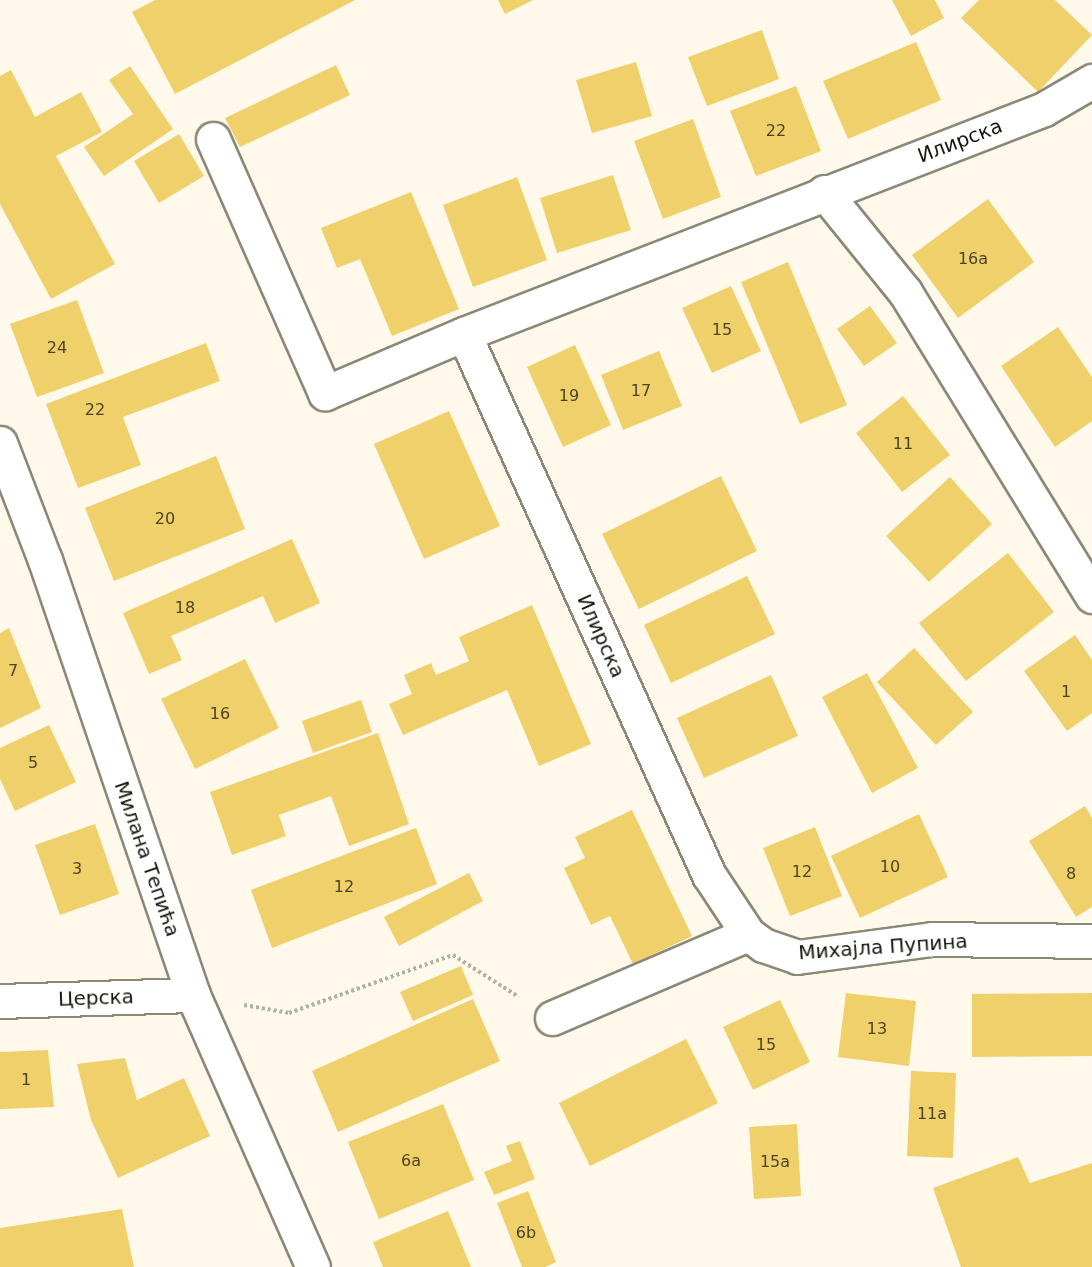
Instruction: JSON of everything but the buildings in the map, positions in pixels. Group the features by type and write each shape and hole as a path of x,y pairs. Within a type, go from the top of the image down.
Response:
{"street":[{"name":"Илирска","path":"213,139 325,393 464,334 824,192 1044,109 1092,81"},
{"path":"824,192 905,292 1092,596"},
{"name":"Илирска","path":"464,334 709,875 748,934"},
{"name":"Милана Тепића","path":"0,443 45,560 193,995 313,1267"},
{"path":"552,1018 748,934"},
{"name":"Михајла Пупина","path":"748,934 763,945 796,957 932,939 1092,941"},
{"name":"Церска","path":"0,1001 193,995"}],"path":[{"path":"193,995 290,1013 453,955 552,1018"}]}
